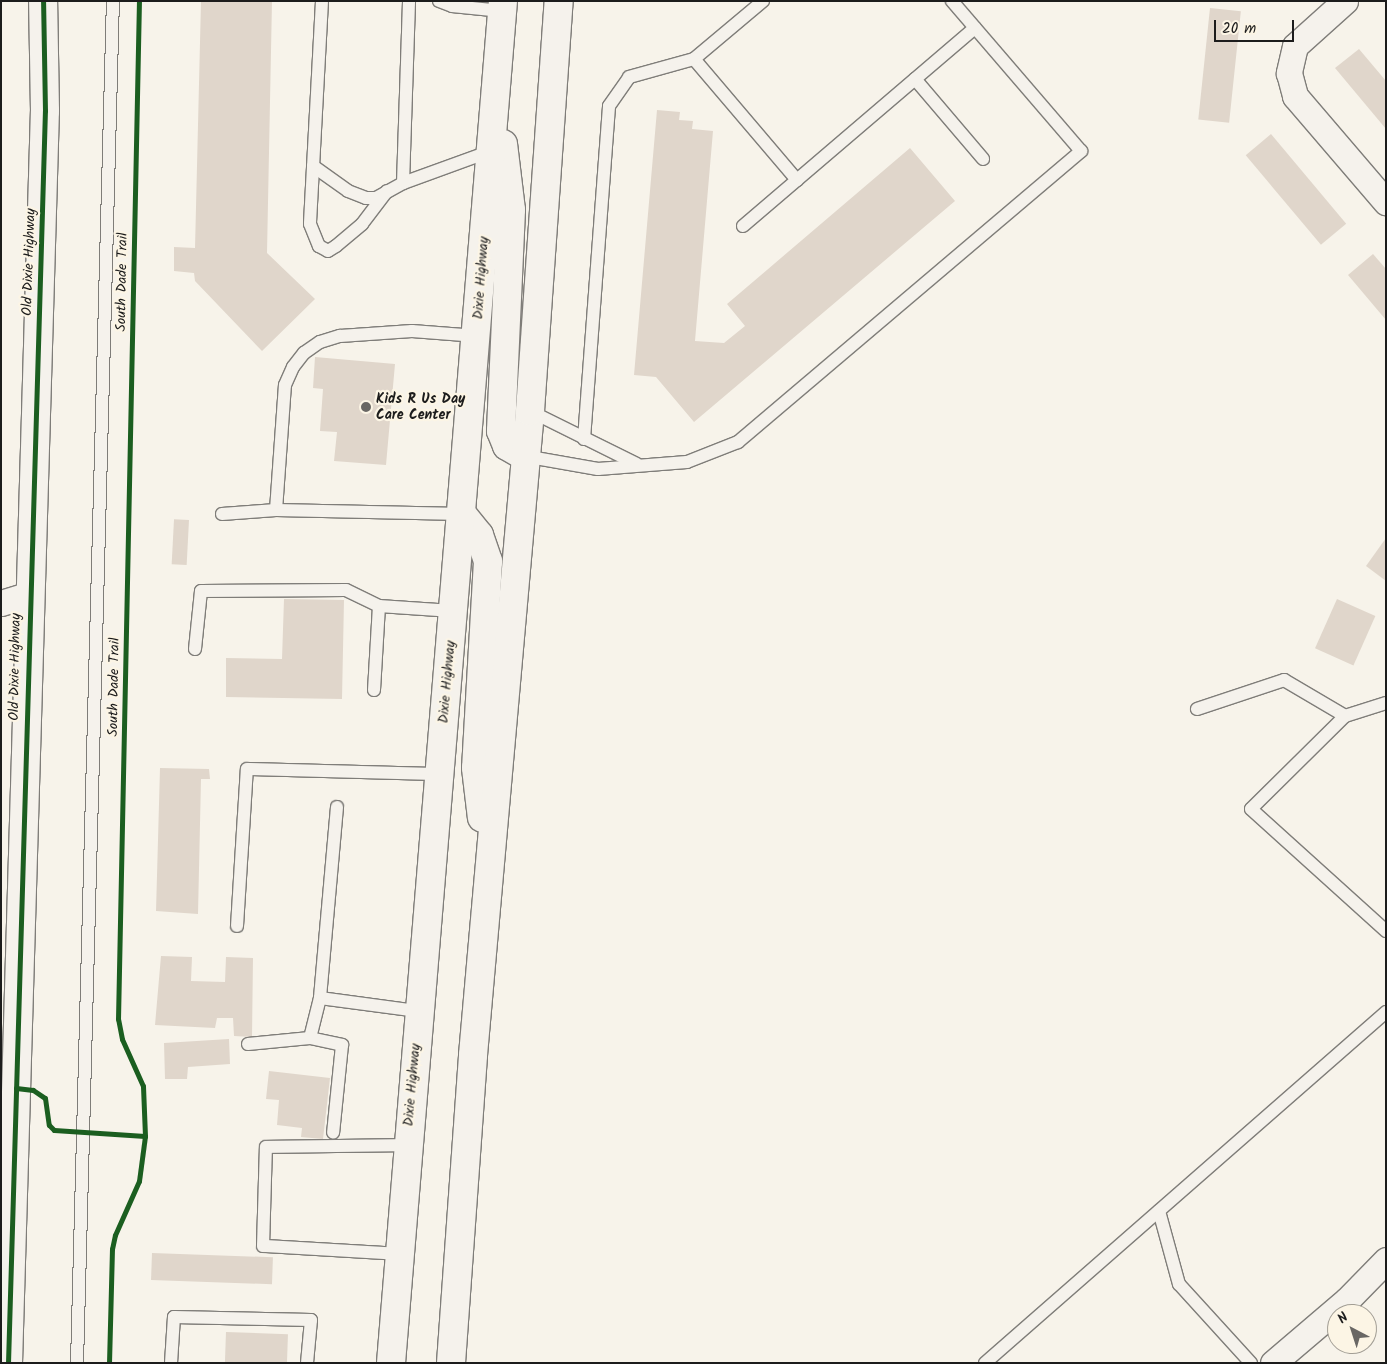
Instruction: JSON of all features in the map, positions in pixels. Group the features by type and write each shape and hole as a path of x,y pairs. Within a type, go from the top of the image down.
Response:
{"main road":[{"name":"Old Dixie Highway","path":"8,1363 8,1113 45,111 43,1"},
{"path":"451,1363 488,877 524,456 530,411 559,1"},
{"name":"Dixie Highway","path":"391,1363 418,1011 477,336 502,6"},
{"path":"496,96 511,210 501,431 507,446 524,456"},
{"path":"462,514 480,536 488,561 476,768 488,877"}],"street":[{"path":"1345,1 1295,46 1289,74 1295,96 1386,202"},
{"path":"1,603 28,595"},
{"path":"1273,1363 1347,1300 1386,1260"}],"lane":[{"path":"77,1363 112,1"},
{"path":"322,1 310,224 318,246 328,251 362,224 387,191"},
{"path":"403,182 409,1"},
{"path":"439,1 452,6 502,6"},
{"path":"584,439 608,106 630,77 694,59 763,1"},
{"path":"524,456 598,469 638,464 687,462 738,442 1081,151 952,1"},
{"path":"743,226 975,28"},
{"path":"694,59 797,180"},
{"path":"915,79 983,159"},
{"path":"313,166 337,185 366,198 376,198 403,182 491,151"},
{"path":"276,510 285,384 293,366 304,354 320,342 340,336 412,331 477,336"},
{"path":"530,411 638,464"},
{"path":"222,514 276,510 462,514"},
{"path":"195,649 201,590 346,590 378,606 453,611"},
{"path":"374,690 378,606"},
{"path":"1197,709 1284,680 1345,716"},
{"path":"1386,702 1345,716 1251,809 1386,931"},
{"path":"237,926 247,769 438,774"},
{"path":"310,1038 320,998 337,807"},
{"path":"320,998 418,1011"},
{"path":"985,1363 1386,1012"},
{"path":"248,1044 310,1038 342,1045 334,1133"},
{"path":"399,1254 262,1246 266,1147 407,1145"},
{"path":"1159,1210 1180,1284 1250,1363"},
{"path":"171,1363 174,1317 310,1320 307,1363"}],"building":[{"path":"201,1 272,1 267,253 315,299 262,351 195,281 194,273 174,271 174,247 195,248"},
{"path":"1210,8 1241,11 1229,123 1198,119"},
{"path":"1359,49 1386,81 1386,129 1335,68"},
{"path":"657,110 680,112 679,120 693,121 692,129 713,131 695,341 724,343 745,326 727,304 910,148 955,201 694,422 656,377 634,375"},
{"path":"1271,134 1346,224 1321,245 1246,155"},
{"path":"1373,254 1386,269 1386,320 1348,275"},
{"path":"315,357 395,364 386,465 334,461 337,432 320,431 323,389 313,388"},
{"path":"174,519 189,520 187,565 172,564"},
{"path":"1386,538 1386,581 1366,566"},
{"path":"284,599 344,600 342,699 226,697 226,658 282,659"},
{"path":"1337,599 1375,616 1353,665 1315,648"},
{"path":"160,768 209,769 210,779 201,779 198,914 156,911"},
{"path":"161,956 192,957 191,981 225,982 226,957 253,958 252,1037 234,1036 233,1018 217,1018 215,1028 155,1025"},
{"path":"229,1039 230,1064 188,1067 187,1079 165,1079 164,1043"},
{"path":"269,1071 330,1078 323,1139 301,1137 302,1128 277,1125 279,1100 266,1099"},
{"path":"152,1253 273,1257 272,1284 151,1280"},
{"path":"226,1332 288,1334 287,1363 225,1363"}],"cycle path":[{"path":"8,1363 45,111 43,1"},
{"name":"South Dade Trail","path":"109,1363 112,1249 115,1235 139,1181 145,1136 143,1086 122,1039 118,1019 139,1"},
{"path":"16,1088 33,1090 45,1098 49,1125 54,1130 145,1136"}],"place":[{"name":"Kids R Us Day Care Center","path":"366,407"}]}
